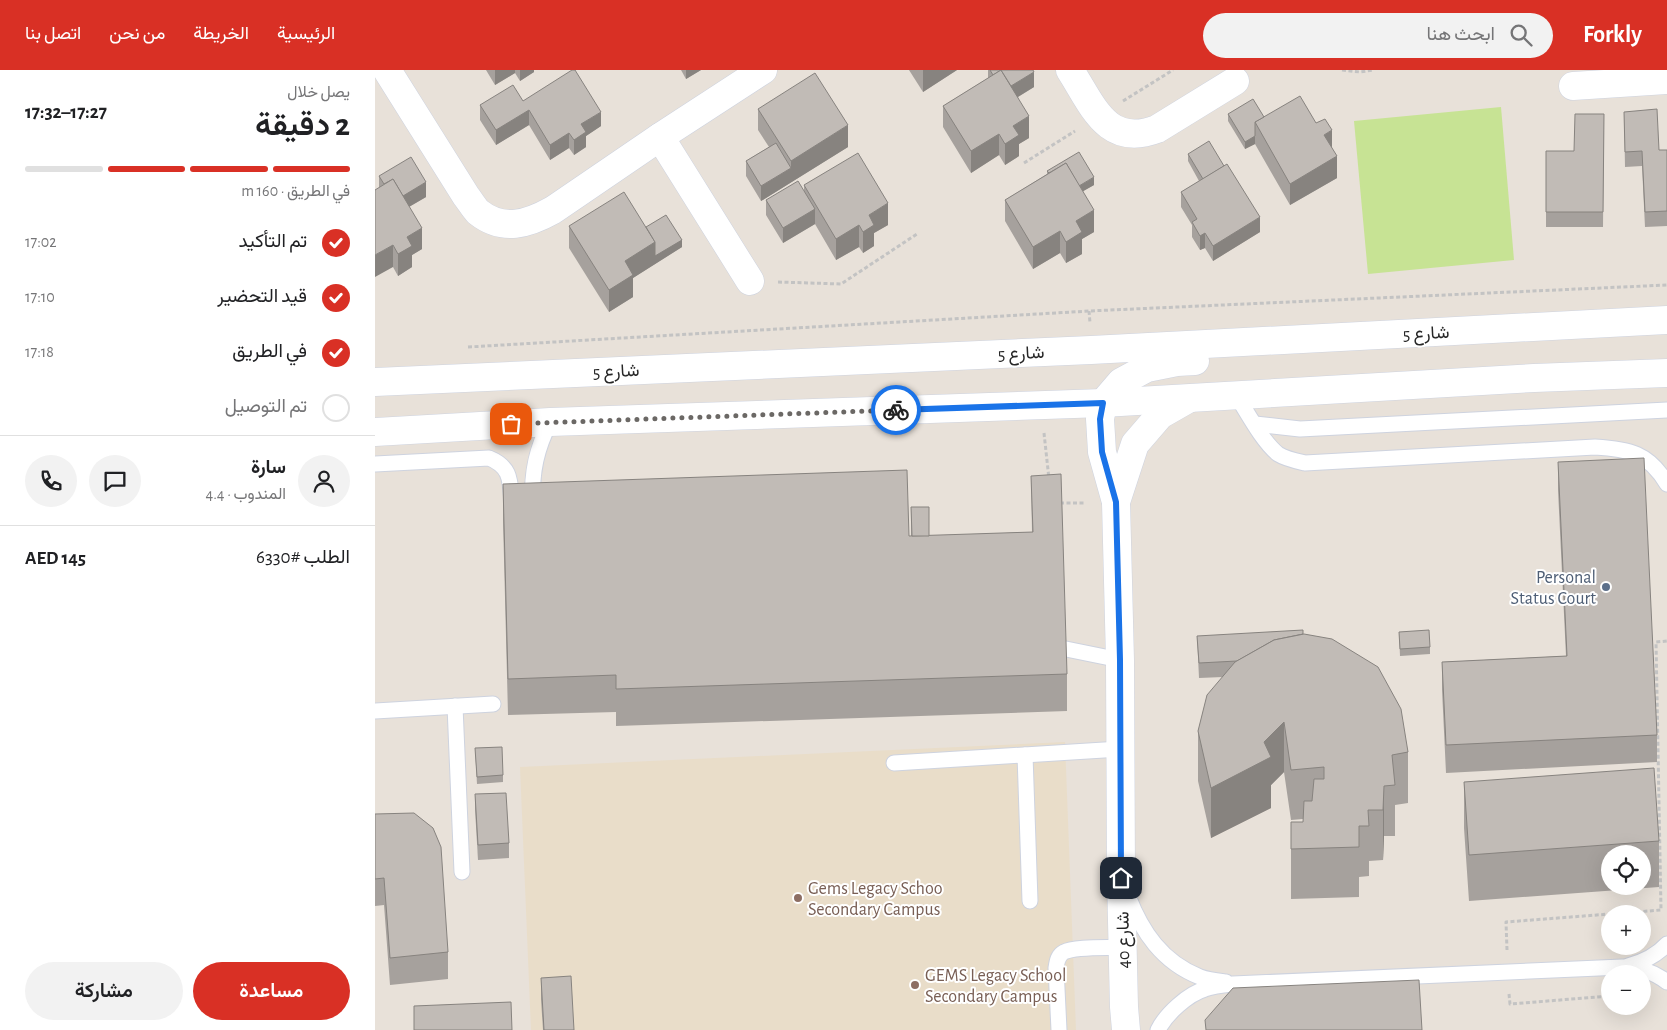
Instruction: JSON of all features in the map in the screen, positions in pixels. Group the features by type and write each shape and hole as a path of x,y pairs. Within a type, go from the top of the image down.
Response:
{"street":[{"path":"387,70 466,196 478,211 495,222 516,225 535,220 553,210 763,70"},
{"path":"1070,70 1099,116 1107,124 1131,135 1145,134 1157,129 1235,81"},
{"path":"1573,86 1667,80"},
{"path":"660,137 750,281"},
{"name":"شارع 5","path":"375,382 1667,320"},
{"path":"1103,403 1121,382 1147,368 1174,362 1429,348 1455,342 1481,330"},
{"path":"1534,378 1587,367 1667,359"},
{"path":"375,432 550,422 1103,403 1534,378 1667,373"},
{"path":"1116,502 1135,444 1159,415 1192,397"},
{"name":"شارع 40","path":"1103,403 1100,419 1102,452 1116,502 1120,660 1121,878 1126,1030"}],"lane":[{"path":"1236,395 1269,444 1278,454 1291,460 1305,463 1595,446 1619,448 1641,456 1659,470 1667,484"},
{"path":"1255,424 1299,429 1667,410"},
{"path":"534,510 532,485 534,463 540,442 550,422"},
{"path":"375,464 489,458 500,463 508,472 511,484 513,516"},
{"path":"1065,649 1120,660"},
{"path":"375,711 493,704"},
{"path":"455,706 462,872"},
{"path":"894,763 1120,749"},
{"path":"1025,755 1030,901"},
{"path":"1121,878 1136,916 1152,942 1174,964 1201,977 1233,984"},
{"path":"1632,965 1652,956 1667,944"},
{"path":"1059,1030 1057,959 1063,952 1072,950 1123,947"},
{"path":"1158,1030 1161,1024 1180,1004 1204,989 1233,984 1601,968"},
{"path":"1651,972 1667,982"}],"path":[{"path":"1342,70 1360,72 1374,70"},
{"path":"750,281 841,284 917,234"},
{"path":"464,347 1079,312 1667,285"},
{"path":"1651,911 1661,910 1656,642 1667,641"}],"shaded area":[{"name":"Gems Legacy Schoo Secondary Campus","path":"1065,742 1076,1030 531,1030 520,767"}],"green space":[{"path":"1501,107 1514,260 1368,274 1354,121"}],"building":[{"path":"572,70 575,70 601,112 581,124 586,132 574,140 569,133 550,145 529,110 496,130 480,105 513,85 523,101"},
{"path":"990,70 1001,70 993,75"},
{"path":"1001,70 1029,116 1013,126 1019,135 1005,144 999,134 971,151 943,106"},
{"path":"1001,70 1033,70 1034,72 1011,86"},
{"path":"815,73 848,125 791,161 758,109"},
{"path":"1300,96 1316,123 1325,119 1332,130 1324,135 1337,156 1290,184 1255,122"},
{"path":"1253,99 1264,117 1255,122 1255,136 1245,142 1228,114"},
{"path":"1657,109 1659,150 1667,150 1667,211 1645,212 1642,151 1625,152 1624,112"},
{"path":"1575,114 1604,114 1603,212 1546,212 1546,151 1574,151"},
{"path":"1209,141 1224,166 1203,179 1188,154"},
{"path":"776,143 791,168 761,186 746,161"},
{"path":"1079,152 1094,177 1079,186 1066,163 1049,173 1047,171"},
{"path":"858,153 888,203 869,215 874,225 863,232 859,225 836,239 804,185"},
{"path":"411,157 426,182 403,196 393,179 384,184 379,176"},
{"path":"1066,163 1094,210 1076,221 1082,232 1066,242 1060,231 1033,247 1005,200"},
{"path":"1227,164 1260,217 1213,246 1205,233 1200,236 1192,222 1197,219 1181,192"},
{"path":"393,179 422,228 407,237 412,246 398,254 393,245 375,255 375,190"},
{"path":"798,181 815,209 783,228 766,200"},
{"path":"624,192 655,242 625,261 633,275 609,290 569,226"},
{"path":"666,215 682,240 655,256 655,242 646,227"},
{"name":"Personal Status Court","path":"1644,458 1657,735 1446,745 1442,662 1567,656 1558,462"},
{"path":"907,470 909,536 1033,532 1031,476 1061,474 1067,674 616,689 616,675 508,679 503,484"},
{"path":"911,507 929,507 929,536 912,536"},
{"path":"1303,630 1303,634 1274,640 1237,661 1199,663 1197,636"},
{"path":"1429,630 1430,647 1400,649 1399,632"},
{"path":"1304,634 1332,639 1378,667 1401,709 1408,752 1392,755 1395,785 1384,786 1383,810 1368,810 1369,826 1359,826 1359,847 1291,849 1291,822 1303,822 1304,801 1312,801 1314,779 1324,779 1324,767 1291,770 1284,722 1264,742 1271,757 1211,788 1198,731 1207,695 1235,662 1274,640"},
{"path":"502,747 503,775 477,777 475,748"},
{"path":"1654,768 1659,841 1469,855 1464,782"},
{"path":"506,793 509,843 478,845 475,794"},
{"path":"414,813 433,828 441,847 448,952 390,958 384,878 375,879 375,814"},
{"path":"571,976 574,1030 544,1030 541,978"},
{"path":"1419,980 1422,1030 1206,1030 1205,1020 1233,988"},
{"path":"511,1002 512,1030 414,1030 414,1006"}],"way so far":[{"path":"511,424 896,410"}],"place":[{"name":"Personal Status Court","path":"1606,587"},
{"name":"Gems Legacy Schoo Secondary Campus","path":"798,898"},
{"name":"GEMS Legacy School Secondary Campus","path":"915,985"}],"route":[{"path":"896,410 1103,403 1100,419 1102,452 1116,502 1120,660 1121,878"}]}
